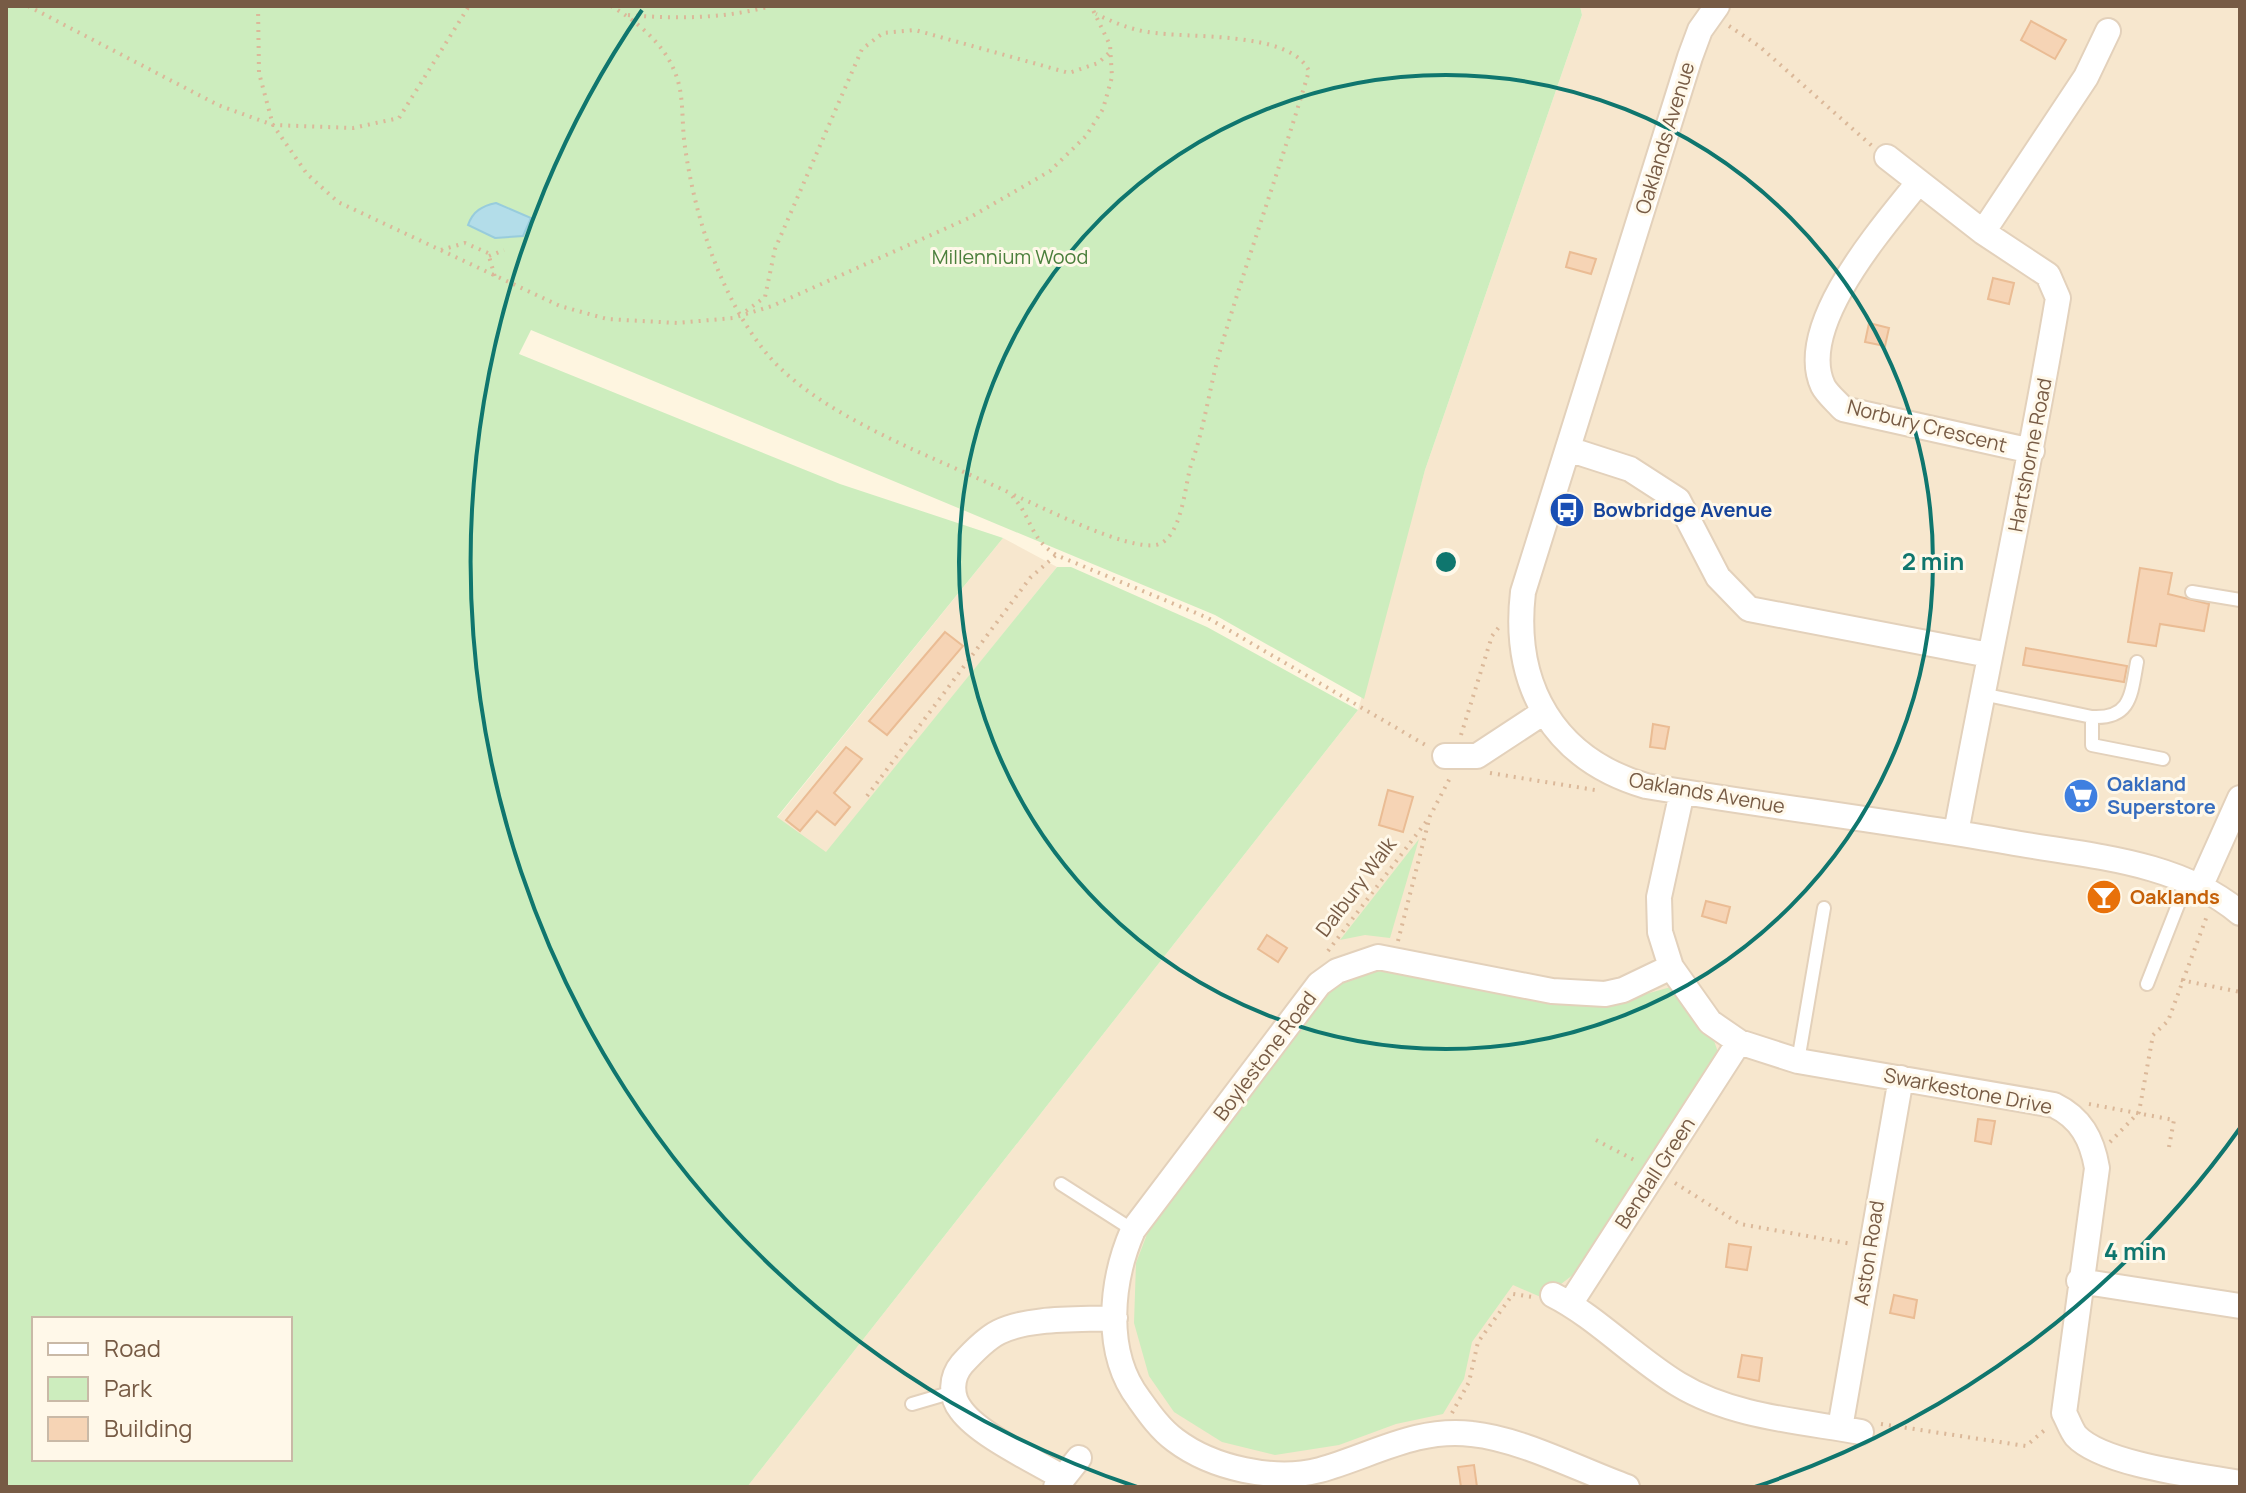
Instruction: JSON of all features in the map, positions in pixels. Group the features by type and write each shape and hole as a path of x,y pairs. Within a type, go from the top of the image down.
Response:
{"street":[{"name":"Oaklands Avenue","path":"1714,10 1690,57 1530,566 1520,620 1527,675 1544,712 1568,741 1616,777 1682,792 1956,833 2139,865 2201,888 2240,913"},
{"path":"1983,232 2086,77 2108,31"},
{"name":"Hartshorne Road","path":"1887,157 1983,232 2048,275 2058,298 2032,451 1956,833"},
{"name":"Norbury Crescent","path":"1918,183 1861,255 1833,301 1817,361 1824,387 1843,409 2032,451"},
{"path":"1568,449 1630,469 1678,500 1718,577 1749,609 1989,655"},
{"path":"1451,757 1477,756 1544,712"},
{"name":"Swarkestone Drive","path":"1682,792 1659,897 1660,932 1671,967 1710,1022 1739,1042 1798,1061 2054,1105 2069,1112 2085,1129 2094,1151"},
{"path":"2201,888 2240,798"},
{"name":"Boylestone Road","path":"1627,1487 1495,1438 1448,1434 1387,1445 1316,1471 1267,1480 1202,1455 1161,1427 1125,1374 1115,1318 1123,1253 1133,1230 1319,984 1337,971 1378,957 1581,995 1623,990 1671,967"},
{"name":"Bendall Green","path":"1562,1299 1656,1170 1739,1042"},
{"name":"Aston Road","path":"1851,1430 1870,1247 1901,1078"},
{"path":"2094,1151 2097,1168 2079,1281 2064,1413 2075,1435 2094,1448 2151,1467 2240,1483"},
{"path":"2079,1281 2240,1306"},
{"path":"1562,1299 1633,1355 1722,1407 1851,1430"},
{"path":"1079,1458 1060,1483 985,1430 961,1410 953,1392 957,1370 974,1351 1000,1331 1048,1322 1115,1318"}],"lane":[{"path":"2192,592 2240,600"},
{"path":"1982,694 2110,718 2119,713 2130,698 2137,662"},
{"path":"2092,717 2092,745 2163,759"},
{"path":"2147,984 2201,888"},
{"path":"1798,1061 1824,908"},
{"path":"1061,1184 1133,1230"},
{"path":"912,1404 953,1392"}],"path":[{"path":"28,6 218,105 273,125 353,128 399,118 469,6"},
{"path":"258,6 259,73 273,125 307,174 338,202 560,306 607,319 677,323 740,315 772,306 969,218 1050,171 1086,136 1103,109 1112,77 1110,52 1091,6"},
{"path":"611,6 625,14 663,52 674,68 680,88 684,146 697,204 740,315 775,362 823,402 1008,492 1110,536 1144,544 1165,540 1187,496 1189,471 1204,429 1219,356 1309,71 1304,59 1291,51 1239,40 1149,32 1120,26 1094,13"},
{"path":"625,14 678,19 718,17 771,6"},
{"path":"1714,10 1887,157"},
{"path":"740,315 765,297 775,249 862,49 883,33 915,30 1069,73 1098,63 1110,52"},
{"path":"439,251 465,243 489,256 495,277"},
{"path":"489,256 504,250"},
{"path":"1008,492 1025,508 1034,536 1056,555 1208,618 1451,757 1456,767 1430,816 1397,943 1397,959"},
{"path":"867,796 1030,578 1056,555"},
{"path":"1451,757 1492,636 1500,625"},
{"path":"1486,772 1610,792"},
{"name":"Dalbury Walk","path":"1319,984 1329,947 1430,816"},
{"path":"2094,1151 2107,1145 2139,1112 2153,1035 2168,1021 2181,980 2201,888"},
{"path":"2181,980 2240,992"},
{"path":"2069,1112 2083,1103 2174,1120 2169,1147"},
{"path":"1596,1140 1656,1170 1740,1224 1870,1247"},
{"path":"1448,1434 1449,1418 1469,1382 1478,1342 1513,1294 1523,1293 1538,1299 1562,1299"},
{"path":"1851,1430 1882,1424 2026,1446 2064,1413"}],"shaded area":[{"path":"1580,6 2240,6 2240,1487 747,1487 1358,710 1425,470 1582,15"},
{"path":"1003,538 1057,567 826,853 777,818"}],"green space":[{"name":"Millennium Wood","path":"6,6 1580,6 1582,15 1425,470 1364,699 1215,615 531,330 519,354 840,484 1003,538 777,817 826,852 1057,567 1071,567 1207,627 1358,710 747,1487 6,1487"},
{"path":"1419,839 1390,938 1365,935 1340,940"},
{"path":"1378,968 1553,1004 1606,1005 1671,987 1712,1035 1719,1055 1574,1274 1543,1298 1513,1285 1472,1342 1464,1379 1443,1414 1396,1424 1339,1445 1275,1455 1222,1442 1174,1412 1149,1376 1134,1323 1136,1263 1149,1229 1316,1003 1349,977"}],"water":[{"path":"496,203 531,218 523,236 495,238 468,225 479,210"}],"building":[{"path":"2031,21 2066,40 2055,59 2021,40"},
{"path":"1570,252 1596,259 1591,274 1566,267"},
{"path":"1993,278 2014,283 2009,304 1988,299"},
{"path":"1869,323 1889,328 1885,346 1865,342"},
{"path":"2140,568 2172,573 2168,594 2209,604 2204,631 2160,624 2156,646 2128,642"},
{"path":"945,632 963,646 887,735 869,721"},
{"path":"2026,648 2127,666 2124,682 2023,665"},
{"path":"1653,724 1669,727 1665,749 1650,747"},
{"path":"846,747 862,759 834,793 850,807 835,825 817,811 800,831 786,820"},
{"path":"1388,790 1413,797 1403,832 1379,825"},
{"path":"1706,901 1730,907 1726,923 1702,916"},
{"path":"1267,935 1287,948 1278,962 1258,949"},
{"path":"1978,1119 1995,1121 1991,1144 1975,1141"},
{"path":"1729,1244 1751,1247 1747,1270 1726,1267"},
{"path":"1894,1295 1917,1300 1914,1318 1890,1313"},
{"path":"1742,1355 1762,1358 1759,1381 1738,1377"},
{"path":"1474,1465 1477,1487 1461,1487 1458,1467"}],"place":[{"name":"Bowbridge Avenue","path":"1567,510"},
{"name":"Oakland Superstore","path":"2081,796"},
{"name":"Oaklands","path":"2104,897"}]}
